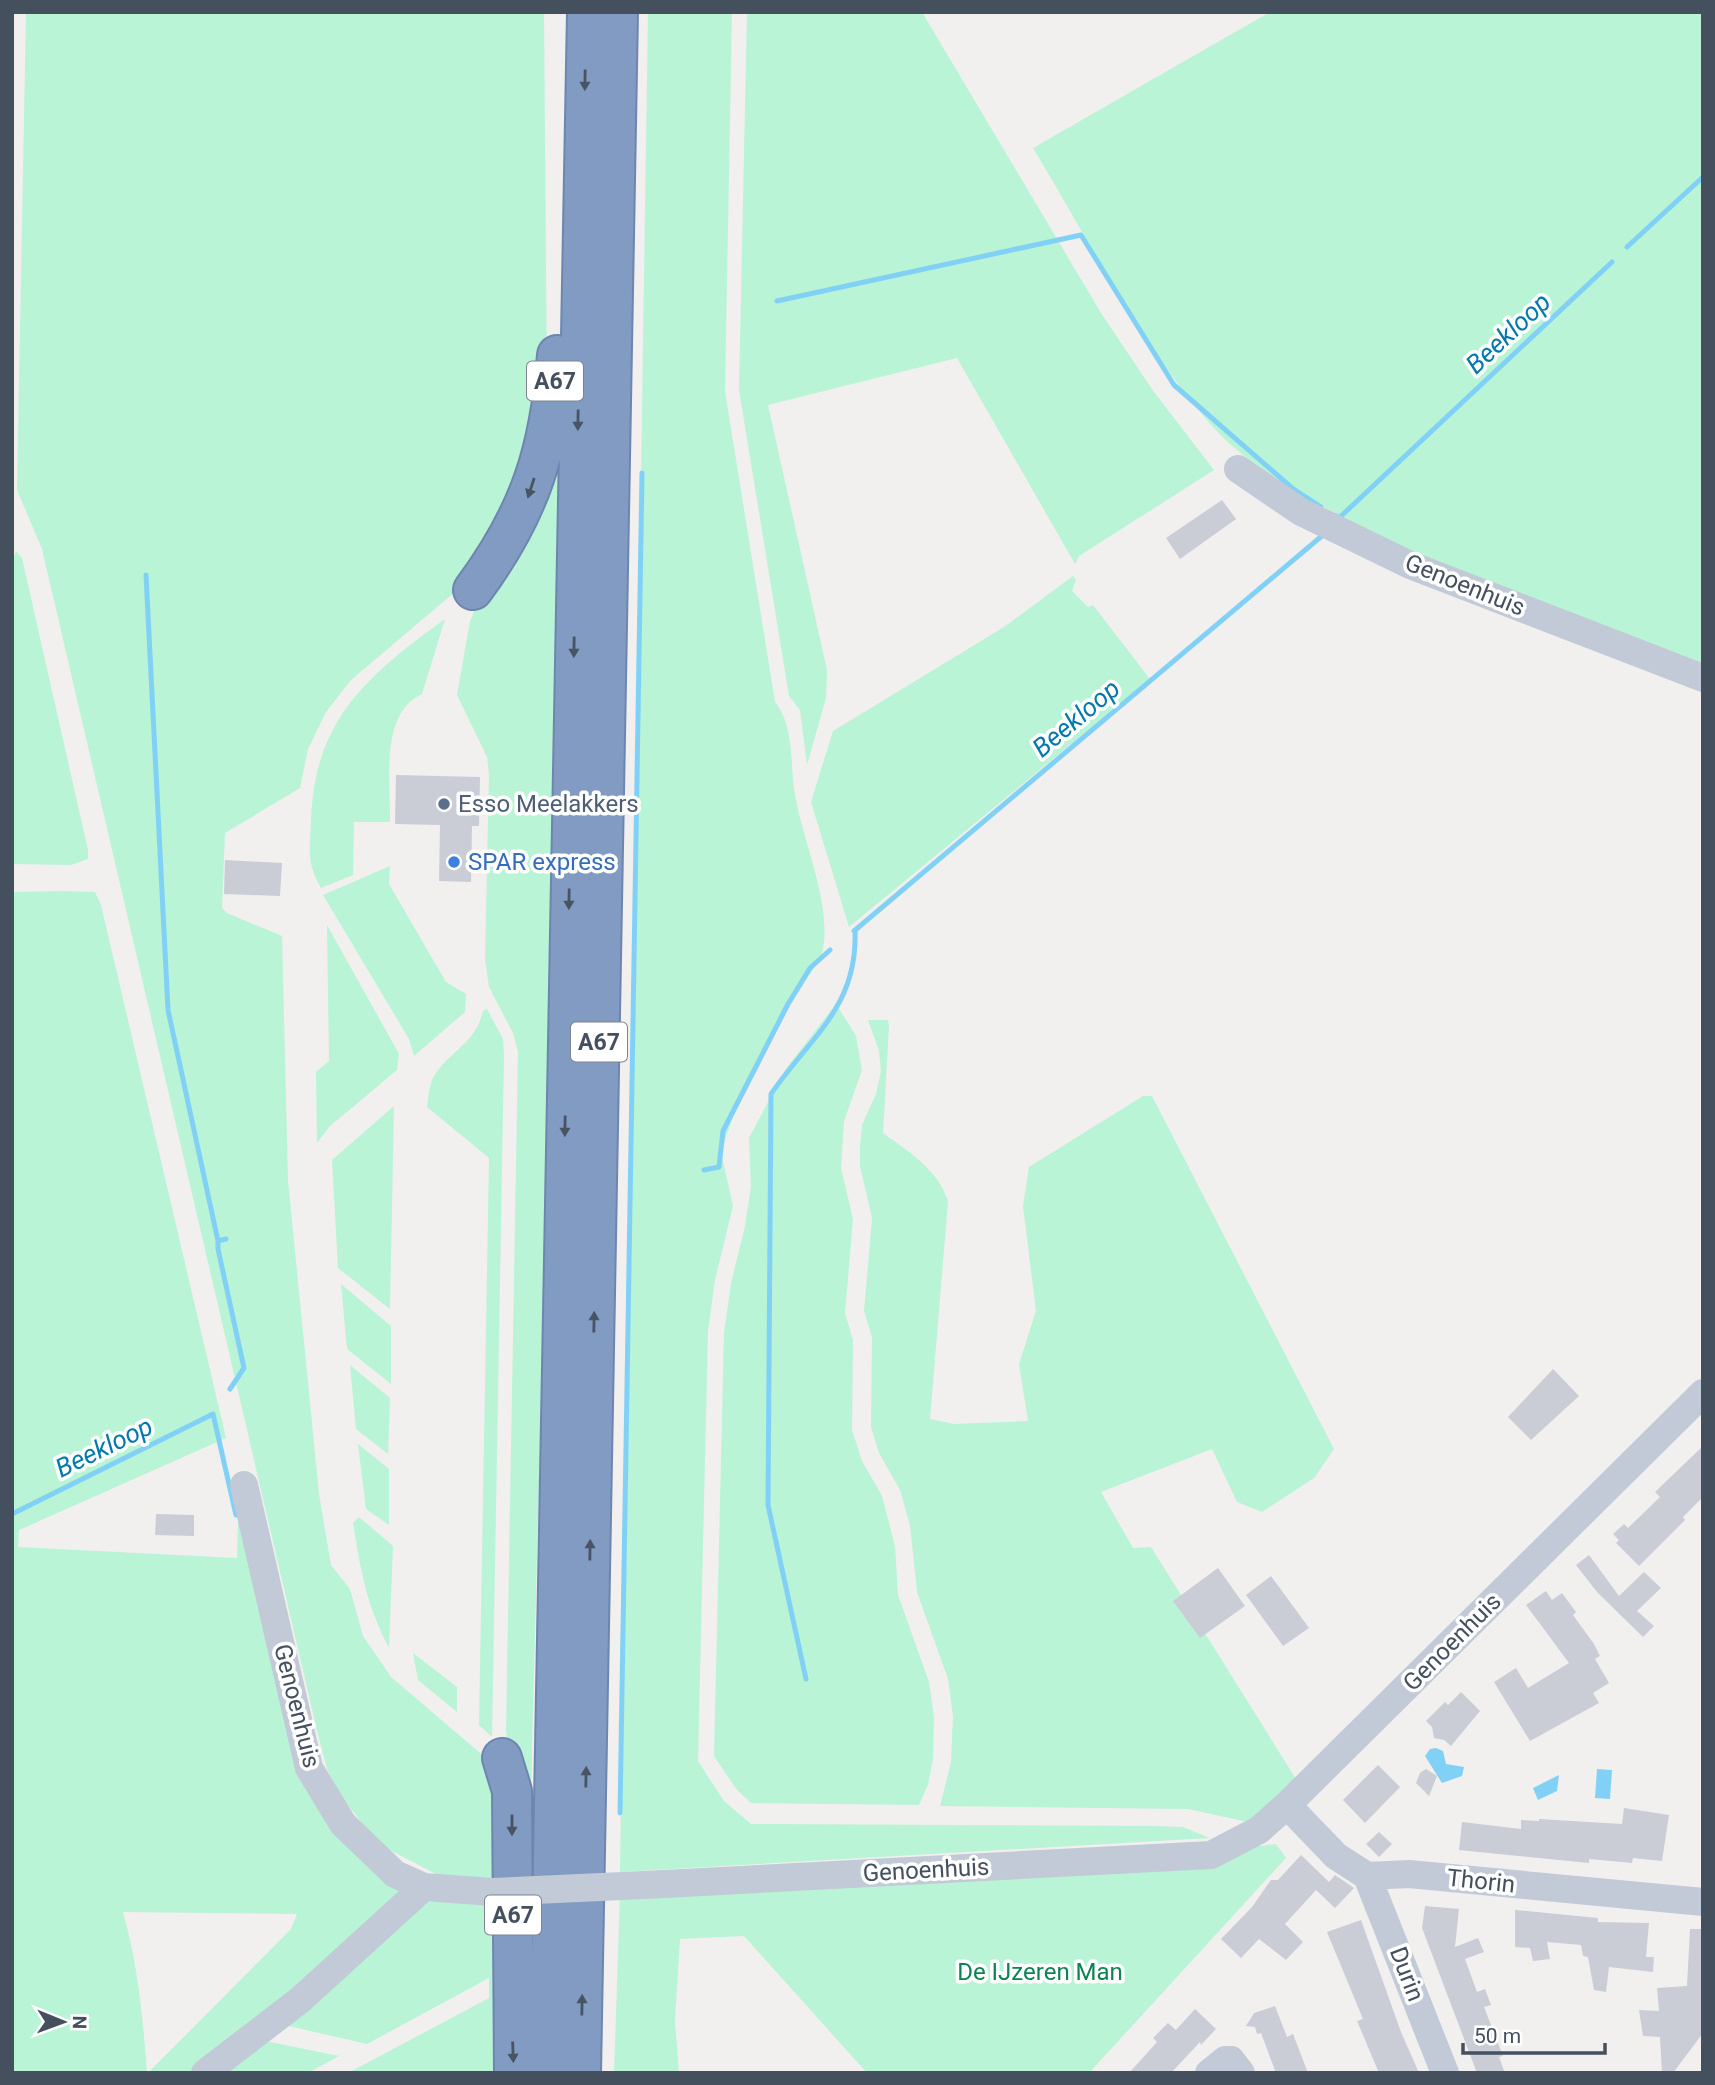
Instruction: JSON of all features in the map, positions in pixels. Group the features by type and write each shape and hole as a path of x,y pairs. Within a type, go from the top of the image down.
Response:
{"highway":[{"name":"A67","path":"549,2073 587,12"},
{"name":"A67","path":"581,2073 618,12"},
{"name":"A67","path":"473,590 503,547 525,506 547,439 554,394 564,255 583,155"},
{"name":"A67","path":"502,1758 512,1791 514,2073"}],"street":[{"name":"Genoenhuis","path":"1238,469 1301,512 1410,565 1703,678"},
{"name":"Genoenhuis","path":"244,1485 309,1768 343,1824 395,1874 424,1886 493,1892 1211,1855 1259,1830 1287,1805 1703,1393"},
{"path":"1287,1805 1336,1856 1367,1876"},
{"name":"Thorin","path":"1367,1876 1409,1874 1703,1902"},
{"name":"Durin","path":"1367,1876 1445,2073"},
{"path":"205,2073 300,2000 424,1886"}],"green space":[{"path":"26,12 544,12 547,396 541,435 462,586 351,680 326,712 308,749 300,788 225,833 222,908 227,913 282,936 288,1180 319,1494 331,1565 350,1589 363,1636 391,1677 486,1758 498,1774 505,1881 444,1878 378,1844 341,1796 327,1769 318,1735 42,549 17,490"},
{"path":"648,12 732,12 725,391 775,702 782,712 789,736 796,800 817,878 824,920 821,957 771,1035 738,1102 721,1152 733,1206 715,1280 708,1331 698,1761 724,1801 751,1824 1156,1826 1183,1827 1210,1838 620,1872"},
{"path":"747,12 922,12 1101,313 1154,392 1214,470 1079,556 1075,564 957,358 768,405 827,670 826,698 807,765 800,710 789,696 739,390"},
{"path":"1270,12 1703,12 1703,663 1451,568 1354,523 1307,497 1235,449 1214,428 1164,365 1118,293 1033,148"},
{"path":"559,410 547,1170 531,1789 518,1789 506,1732 518,1052 513,1033 489,987 485,959 489,774 487,757 457,695 470,621"},
{"path":"16,551 22,558 88,850 88,859 71,865 12,864 12,563"},
{"path":"1073,576 1076,580 1072,591 1088,607 1093,605 1150,679 849,927 811,802 833,731 1004,627"},
{"path":"445,619 422,694 408,704 393,733 389,770 390,822 354,822 353,875 321,888 311,863 311,821 314,785 322,754 334,727 350,703 370,681 392,660"},
{"path":"390,866 389,884 446,982 466,994 465,1012 414,1056 409,1039 323,895"},
{"path":"12,892 95,892 101,905 226,1438 19,1530 18,1547 237,1558 239,1495 303,1768 399,1881 399,1892 283,1997 192,2073 148,2073 291,1929 297,1914 123,1912 139,1992 147,2073 12,2073"},
{"path":"327,925 399,1054 397,1070 329,1127 317,1143 316,1072 329,1061"},
{"path":"836,1004 856,1036 862,1070 844,1121 841,1168 853,1219 845,1313 853,1340 852,1430 862,1461 882,1496 895,1546 898,1595 929,1682 934,1717 933,1759 928,1785 919,1805 751,1803 737,1790 714,1756 724,1333 731,1283 751,1187 749,1138 785,1070"},
{"path":"487,1009 503,1039 504,1055 492,1737 479,1725 489,1158 427,1107 429,1090 438,1070 467,1041 479,1023 483,1011"},
{"path":"868,1020 888,1020 889,1027 883,1133 931,1171 948,1202 930,1419 954,1424 1028,1421 1019,1364 1036,1311 1023,1206 1029,1167 1143,1096 1152,1096 1334,1449 1314,1478 1262,1512 1237,1502 1212,1449 1101,1492 1133,1548 1151,1547 1296,1779 1248,1822 1188,1809 940,1806 951,1762 953,1716 948,1679 917,1592 910,1525 900,1490 879,1453 871,1427 872,1337 864,1311 872,1218 860,1166 860,1147 862,1125 876,1094 881,1071 879,1051"},
{"path":"394,1106 390,1309 338,1268 332,1160"},
{"path":"341,1284 391,1326 391,1384 347,1349"},
{"path":"350,1365 390,1398 388,1454 356,1429"},
{"path":"358,1444 389,1469 389,1525 366,1509"},
{"path":"359,1517 393,1546 389,1648 370,1602 362,1572 353,1523"},
{"path":"413,1653 457,1687 457,1712 418,1680"},
{"name":"De IJzeren Man","path":"1276,1844 1286,1858 1089,2073 867,2073 744,1936 680,1939 675,2020 679,2073 614,2073 620,1895 996,1876"},
{"path":"504,1899 507,2073 348,2073 489,1998 489,1978 367,2044 284,2025 425,1902"},
{"path":"260,2040 339,2056 308,2073 220,2073"}],"water":[{"path":"1430,1749 1443,1751 1446,1764 1464,1767 1462,1776 1442,1783 1425,1756"},
{"path":"1597,1769 1612,1770 1610,1799 1595,1798"},
{"path":"1559,1775 1557,1791 1538,1800 1533,1788"}],"building":[{"path":"1222,500 1236,519 1180,559 1166,538"},
{"path":"396,775 480,777 479,826 472,826 471,882 439,881 440,825 395,824"},
{"path":"225,860 282,863 280,896 224,894"},
{"path":"1553,1369 1579,1396 1531,1440 1508,1417"},
{"path":"1703,1446 1703,1497 1683,1517 1685,1520 1639,1566 1616,1543 1619,1540 1613,1534 1624,1524 1628,1528 1660,1497 1655,1492"},
{"path":"156,1514 194,1515 194,1536 155,1535"},
{"path":"1589,1555 1619,1596 1644,1572 1661,1588 1637,1611 1654,1626 1643,1637 1597,1592 1576,1565"},
{"path":"1218,1568 1245,1606 1200,1638 1173,1601"},
{"path":"1271,1576 1309,1628 1283,1646 1246,1595"},
{"path":"1546,1591 1552,1600 1562,1593 1576,1612 1573,1615 1594,1644 1600,1656 1595,1659 1609,1683 1593,1693 1599,1703 1530,1741 1494,1682 1516,1668 1528,1688 1569,1663 1526,1605"},
{"path":"1461,1692 1480,1711 1451,1746 1444,1740 1434,1738 1432,1727 1426,1721 1445,1702 1448,1705"},
{"path":"1378,1765 1400,1787 1365,1823 1343,1800"},
{"path":"1426,1769 1437,1776 1429,1796 1416,1783 1420,1773"},
{"path":"1624,1808 1669,1815 1662,1861 1633,1858 1632,1863 1589,1859 1589,1863 1459,1850 1462,1822 1521,1829 1521,1820 1539,1819 1622,1824"},
{"path":"1379,1832 1392,1844 1379,1857 1366,1844"},
{"path":"1301,1855 1329,1882 1335,1875 1354,1888 1335,1908 1316,1890 1285,1924 1303,1942 1286,1960 1259,1939 1241,1958 1221,1939 1252,1907 1271,1880 1278,1880"},
{"path":"1425,1906 1459,1909 1455,1947 1478,1938 1484,1952 1465,1959 1477,1992 1485,1989 1491,2005 1484,2007 1503,2056 1499,2057 1505,2073 1477,2073 1422,1928"},
{"path":"1515,1910 1598,1918 1598,1922 1649,1923 1646,1957 1654,1957 1653,1972 1609,1967 1606,1992 1594,1990 1588,1957 1583,1956 1581,1945 1547,1942 1550,1959 1533,1961 1530,1948 1515,1947"},
{"path":"1361,1920 1401,2032 1419,2073 1379,2073 1357,2021 1363,2019 1327,1932"},
{"path":"1690,1929 1703,1929 1703,2033 1673,2073 1662,2073 1660,2037 1643,2036 1639,2010 1659,2011 1657,1988 1687,1986"},
{"path":"1275,2006 1287,2037 1293,2034 1308,2073 1276,2073 1261,2033 1257,2034 1255,2027 1246,2026 1254,2013"},
{"path":"1195,2009 1216,2029 1201,2045 1200,2042 1171,2073 1129,2073 1157,2042 1153,2038 1168,2023 1176,2030"}],"waterway":[{"name":"Beekloop","path":"1627,247 1703,177"},
{"path":"777,301 1081,235 1174,385 1292,488 1321,507"},
{"name":"Beekloop","path":"1336,516 1339,518 1612,262"},
{"path":"620,1813 642,473"},
{"name":"Beekloop","path":"854,931 1323,535"},
{"path":"146,575 168,1010 218,1241"},
{"path":"806,1679 768,1505 771,1094 816,1037 840,1000 849,980 854,957 855,930"},
{"name":"Beekloop","path":"704,1170 719,1167 723,1131 788,1004 810,968 830,950"},
{"name":"Beekloop","path":"226,1239 218,1241 218,1249 244,1368 230,1389"},
{"name":"Beekloop","path":"12,1514 213,1414 236,1515"}],"place":[{"name":"Esso Meelakkers","path":"444,804"},
{"name":"SPAR express","path":"454,862"}]}
